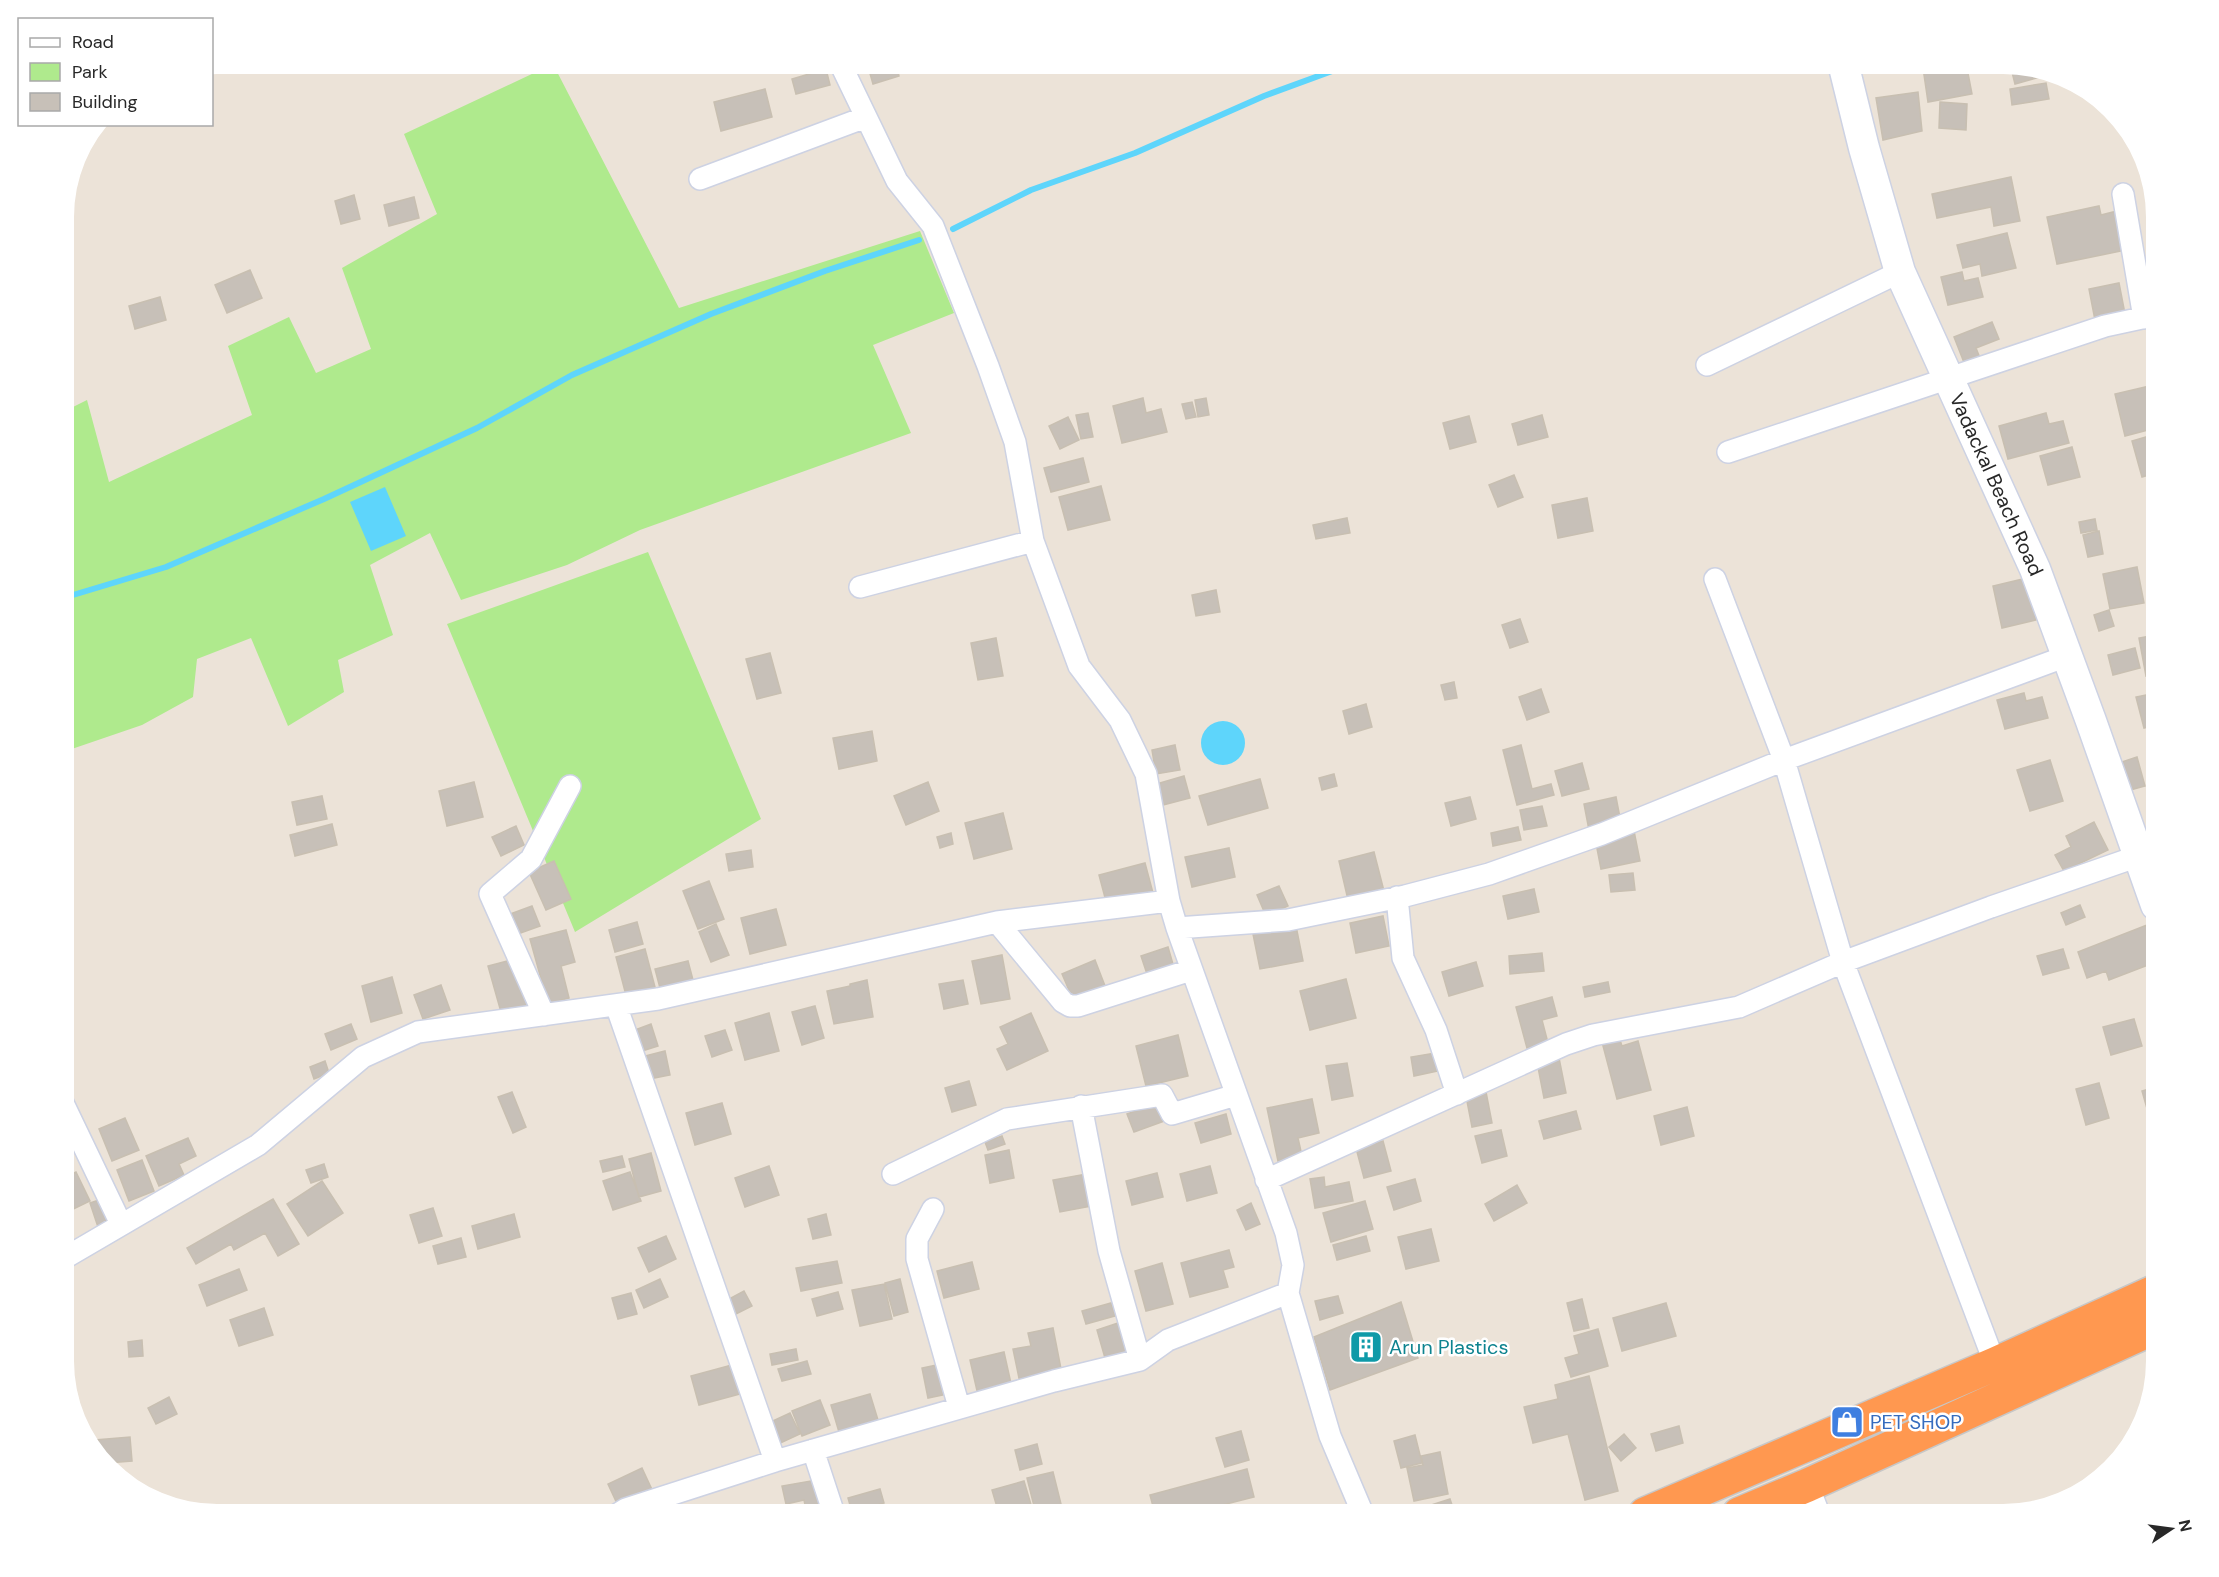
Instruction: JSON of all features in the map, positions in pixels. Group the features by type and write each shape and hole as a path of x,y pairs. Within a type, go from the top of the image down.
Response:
{"highway":[{"path":"1668,1504 1995,1364 2146,1296"},
{"path":"1793,1504 1814,1500 2146,1332"}],"main road":[{"name":"Vadackal Beach Road","path":"1845,73 1899,272 2034,569 2146,850"}],"street":[{"path":"845,74 897,181 933,226 1015,442 1033,541 1079,666 1120,720 1146,774 1169,901 1191,970 1286,1233 1293,1265 1288,1293 1330,1436 1359,1504"},
{"path":"700,180 866,117"},
{"path":"2123,194 2146,298"},
{"path":"1707,364 1899,272"},
{"path":"1728,452 2105,326 2146,317"},
{"path":"860,586 1033,541"},
{"path":"1715,579 1784,760 1843,962 1995,1364"},
{"path":"1177,928 1288,920 1397,897 1489,874 1602,834 1784,760 2067,656"},
{"path":"544,1015 490,894 531,859 570,786"},
{"path":"1266,1180 1566,1044 1593,1035 1739,1006 1843,962 2146,852"},
{"path":"1397,897 1403,958 1436,1030 1457,1094"},
{"path":"74,1252 258,1145 363,1057 418,1032 658,999 997,922 1169,901"},
{"path":"997,922 1063,1002 1070,1006 1078,1006 1191,970"},
{"path":"616,1005 775,1461"},
{"path":"893,1174 1007,1119 1162,1095 1172,1114 1236,1095"},
{"path":"1081,1106 1109,1251 1140,1360"},
{"path":"74,1126 121,1224"},
{"path":"933,1209 917,1239 917,1259 959,1407"},
{"path":"642,1504 775,1461 959,1407 1140,1360 1168,1340 1288,1293"},
{"path":"813,1450 831,1504"}],"green space":[{"path":"532,74 558,74 679,308 920,231 954,313 873,345 911,433 640,530 567,565 461,600 430,533 370,565 393,635 338,660 344,692 288,726 251,638 197,659 193,697 142,725 74,748 74,406 87,400 109,482 252,415 228,346 289,317 316,373 371,349 342,268 437,214 404,134"},
{"path":"648,552 761,819 575,932 447,624"}],"water":[{"path":"385,487 406,536 371,551 350,502"},
{"path":"1223,721 1238,728 1245,743 1238,758 1223,765 1208,758 1201,743 1208,728"}],"building":[{"path":"1924,73 1968,73 1972,94 1928,102"},
{"path":"810,74 827,74 830,85 796,94 792,79"},
{"path":"870,74 898,74 899,76 873,84"},
{"path":"2013,74 2037,78 2015,84"},
{"path":"2046,83 2049,99 2012,105 2010,89"},
{"path":"765,89 772,117 721,131 714,102"},
{"path":"1918,92 1922,131 1883,140 1876,98"},
{"path":"1940,102 1967,104 1966,130 1939,128"},
{"path":"2011,177 2020,221 1994,226 1991,207 1937,218 1932,194"},
{"path":"354,195 360,219 341,224 335,201"},
{"path":"414,197 419,218 389,226 384,205"},
{"path":"2099,206 2101,215 2117,211 2126,250 2057,264 2047,217"},
{"path":"2007,233 2016,268 1982,276 1980,264 1963,268 1957,245"},
{"path":"250,270 262,298 227,313 215,285"},
{"path":"1962,272 1964,281 1978,278 1983,297 1948,305 1941,277"},
{"path":"2119,283 2125,314 2095,320 2089,289"},
{"path":"160,297 166,320 135,329 129,306"},
{"path":"1992,322 1999,339 1976,348 1980,358 1965,365 1954,337"},
{"path":"2146,387 2146,431 2125,436 2115,394"},
{"path":"1143,398 1146,413 1161,409 1167,432 1122,443 1113,406"},
{"path":"1206,398 1209,415 1198,417 1195,400"},
{"path":"1192,402 1196,417 1186,419 1182,404"},
{"path":"1088,413 1093,437 1081,439 1076,415"},
{"path":"2046,413 2049,424 2063,421 2069,443 2008,459 1999,426"},
{"path":"1542,415 1548,437 1518,445 1512,424"},
{"path":"1469,416 1476,442 1450,449 1443,423"},
{"path":"1068,417 1079,440 1060,449 1049,426"},
{"path":"2146,437 2146,476 2142,477 2132,441"},
{"path":"2072,447 2080,477 2048,485 2040,456"},
{"path":"1083,458 1089,482 1051,492 1044,468"},
{"path":"1514,475 1523,497 1498,507 1489,485"},
{"path":"1101,486 1110,520 1068,530 1059,497"},
{"path":"1587,498 1593,531 1558,538 1552,505"},
{"path":"1347,518 1350,533 1316,539 1313,525"},
{"path":"2095,519 2097,530 2081,533 2079,522"},
{"path":"2099,531 2103,554 2088,557 2083,535"},
{"path":"2137,567 2144,603 2110,609 2103,574"},
{"path":"2027,578 2036,620 2002,628 1993,586"},
{"path":"1216,590 1220,612 1196,616 1192,595"},
{"path":"2109,610 2114,626 2099,631 2094,615"},
{"path":"1520,619 1528,642 1510,648 1502,625"},
{"path":"2146,637 2146,676 2139,638"},
{"path":"996,638 1003,676 978,680 971,643"},
{"path":"2135,648 2140,668 2113,675 2108,655"},
{"path":"770,653 781,693 757,699 746,659"},
{"path":"1454,682 1457,698 1445,700 1441,685"},
{"path":"1541,689 1549,712 1527,720 1519,697"},
{"path":"2024,693 2026,701 2042,697 2048,718 2005,729 1997,700"},
{"path":"2146,695 2146,728 2144,728 2136,697"},
{"path":"1366,704 1372,727 1349,734 1343,711"},
{"path":"872,731 877,761 839,769 833,738"},
{"path":"1175,745 1180,770 1156,774 1152,750"},
{"path":"1521,745 1532,789 1551,784 1554,795 1517,805 1503,750"},
{"path":"2137,757 2145,786 2130,790 2122,762"},
{"path":"2050,760 2063,801 2030,811 2017,770"},
{"path":"1582,763 1589,789 1562,796 1555,771"},
{"path":"1334,774 1337,786 1322,790 1319,778"},
{"path":"1184,776 1190,798 1159,806 1153,785"},
{"path":"1260,779 1268,808 1208,825 1199,796"},
{"path":"474,782 483,817 447,826 439,791"},
{"path":"928,782 939,811 906,825 894,796"},
{"path":"322,796 327,819 297,825 292,802"},
{"path":"1470,797 1476,819 1451,826 1445,803"},
{"path":"1616,797 1621,823 1589,830 1584,804"},
{"path":"1542,806 1547,826 1524,830 1520,810"},
{"path":"1003,813 1012,849 974,859 965,823"},
{"path":"2094,822 2108,850 2064,871 2055,855 2071,847 2066,836"},
{"path":"332,824 337,845 295,856 290,835"},
{"path":"516,826 524,845 501,856 492,837"},
{"path":"1518,827 1521,840 1493,846 1491,833"},
{"path":"1634,831 1640,861 1601,869 1595,838"},
{"path":"951,833 953,844 940,848 937,837"},
{"path":"1229,848 1235,877 1192,887 1185,857"},
{"path":"751,850 753,867 729,871 726,854"},
{"path":"1374,852 1385,895 1349,904 1339,861"},
{"path":"554,861 571,899 546,910 529,872"},
{"path":"1145,863 1153,893 1107,905 1099,875"},
{"path":"1633,873 1635,890 1611,892 1609,875"},
{"path":"709,881 724,919 698,929 683,891"},
{"path":"1279,886 1288,906 1266,916 1257,895"},
{"path":"1534,889 1539,912 1508,919 1503,896"},
{"path":"2080,905 2085,917 2066,925 2061,913"},
{"path":"532,906 540,926 512,936 505,916"},
{"path":"776,909 786,945 750,954 741,918"},
{"path":"1383,916 1389,946 1356,953 1350,923"},
{"path":"637,922 643,944 615,952 609,930"},
{"path":"716,924 729,955 711,962 699,932"},
{"path":"2146,925 2146,966 2109,980 2106,971 2087,978 2078,952"},
{"path":"1296,926 1303,961 1260,969 1253,934"},
{"path":"566,930 575,962 561,966 569,998 548,1004 530,939"},
{"path":"1168,947 1175,971 1149,980 1141,956"},
{"path":"645,949 656,991 627,999 616,957"},
{"path":"2063,949 2069,968 2043,975 2037,956"},
{"path":"1542,953 1544,971 1510,974 1509,956"},
{"path":"1002,955 1010,999 981,1004 972,961"},
{"path":"515,959 528,1005 501,1012 488,966"},
{"path":"1095,960 1107,991 1075,1004 1062,974"},
{"path":"688,961 693,980 660,988 655,969"},
{"path":"1476,962 1483,986 1449,996 1442,972"},
{"path":"392,977 402,1013 371,1022 362,986"},
{"path":"1346,979 1356,1018 1310,1030 1300,991"},
{"path":"867,980 873,1017 834,1024 827,991"},
{"path":"963,980 968,1004 944,1009 939,984"},
{"path":"1608,982 1610,992 1585,997 1583,987"},
{"path":"441,985 450,1010 423,1019 414,995"},
{"path":"1552,997 1557,1016 1542,1020 1548,1043 1527,1048 1516,1007"},
{"path":"815,1006 824,1038 802,1045 792,1012"},
{"path":"769,1013 779,1051 745,1060 735,1023"},
{"path":"1031,1013 1048,1051 1007,1070 997,1049 1008,1044 1000,1027"},
{"path":"2134,1019 2142,1046 2111,1055 2103,1027"},
{"path":"351,1024 357,1039 331,1050 325,1034"},
{"path":"651,1024 658,1046 642,1051 635,1030"},
{"path":"725,1030 732,1050 712,1057 705,1036"},
{"path":"1178,1035 1188,1076 1146,1086 1136,1046"},
{"path":"1619,1037 1622,1046 1638,1041 1651,1090 1617,1099 1602,1042"},
{"path":"665,1051 670,1075 649,1079 645,1056"},
{"path":"1435,1053 1438,1071 1414,1076 1411,1057"},
{"path":"1559,1058 1566,1093 1544,1098 1537,1062"},
{"path":"325,1061 329,1073 314,1079 310,1067"},
{"path":"1347,1063 1353,1096 1332,1100 1326,1066"},
{"path":"969,1081 976,1105 952,1112 945,1088"},
{"path":"2099,1083 2109,1118 2086,1125 2076,1089"},
{"path":"2146,1090 2146,1105 2142,1091"},
{"path":"512,1092 526,1127 513,1133 498,1097"},
{"path":"1486,1092 1492,1123 1472,1127 1466,1096"},
{"path":"1312,1099 1319,1133 1298,1138 1302,1156 1278,1161 1267,1108"},
{"path":"1160,1102 1167,1120 1134,1132 1127,1114"},
{"path":"722,1103 731,1134 695,1145 686,1113"},
{"path":"1687,1107 1694,1136 1661,1145 1654,1116"},
{"path":"1576,1111 1581,1129 1544,1139 1539,1121"},
{"path":"1226,1114 1231,1134 1201,1143 1195,1123"},
{"path":"125,1118 139,1150 112,1161 99,1129"},
{"path":"1501,1130 1507,1156 1482,1163 1475,1136"},
{"path":"1002,1136 1005,1144 988,1150 985,1142"},
{"path":"188,1138 196,1156 179,1164 184,1175 159,1186 146,1156"},
{"path":"1383,1141 1391,1171 1364,1178 1356,1148"},
{"path":"1009,1150 1014,1178 990,1183 985,1155"},
{"path":"651,1153 661,1191 639,1197 629,1159"},
{"path":"622,1156 625,1167 603,1172 600,1161"},
{"path":"142,1160 154,1191 129,1201 117,1170"},
{"path":"324,1164 328,1177 311,1183 306,1170"},
{"path":"769,1166 779,1195 745,1207 735,1178"},
{"path":"1210,1166 1217,1193 1187,1201 1180,1174"},
{"path":"76,1172 90,1201 74,1209 74,1173"},
{"path":"630,1172 641,1201 613,1210 603,1181"},
{"path":"1157,1173 1163,1197 1132,1205 1126,1181"},
{"path":"1086,1174 1092,1206 1060,1212 1053,1180"},
{"path":"1324,1177 1325,1187 1349,1182 1353,1201 1315,1208 1310,1179"},
{"path":"1415,1179 1421,1201 1394,1210 1387,1187"},
{"path":"322,1181 343,1213 308,1236 287,1204"},
{"path":"1517,1185 1527,1203 1494,1221 1485,1204"},
{"path":"105,1198 114,1224 99,1230 90,1203"},
{"path":"273,1199 299,1244 278,1256 265,1233 234,1250 231,1244 196,1264 187,1248"},
{"path":"1365,1201 1373,1229 1331,1242 1323,1213"},
{"path":"1251,1203 1260,1224 1246,1230 1237,1210"},
{"path":"433,1208 442,1236 419,1243 410,1215"},
{"path":"514,1214 520,1237 478,1249 472,1226"},
{"path":"826,1214 831,1235 813,1239 808,1219"},
{"path":"1431,1229 1439,1261 1406,1269 1398,1237"},
{"path":"666,1236 676,1259 649,1272 638,1248"},
{"path":"1366,1236 1370,1251 1337,1260 1333,1245"},
{"path":"461,1238 466,1257 438,1264 433,1246"},
{"path":"1229,1250 1234,1267 1223,1270 1228,1287 1190,1297 1181,1263"},
{"path":"837,1261 842,1283 801,1291 796,1268"},
{"path":"972,1262 979,1289 944,1298 937,1271"},
{"path":"1162,1263 1173,1304 1146,1311 1135,1271"},
{"path":"239,1269 247,1290 207,1306 199,1285"},
{"path":"660,1279 668,1297 644,1308 636,1290"},
{"path":"900,1279 908,1312 894,1316 885,1283"},
{"path":"884,1284 892,1319 860,1326 852,1290"},
{"path":"744,1291 752,1306 736,1314 729,1299"},
{"path":"838,1292 843,1309 817,1316 812,1299"},
{"path":"631,1293 637,1314 618,1319 612,1298"},
{"path":"1338,1296 1343,1313 1320,1320 1315,1301"},
{"path":"1582,1299 1589,1328 1574,1331 1567,1303"},
{"name":"Arun Plastics","path":"1401,1302 1418,1358 1330,1390 1314,1337"},
{"path":"1111,1303 1115,1316 1086,1324 1082,1311"},
{"path":"1666,1303 1676,1336 1622,1351 1613,1318"},
{"path":"264,1308 273,1335 239,1346 230,1320"},
{"path":"1118,1323 1128,1359 1107,1365 1097,1330"},
{"path":"1053,1328 1062,1374 1020,1383 1013,1349 1031,1346 1028,1333"},
{"path":"1598,1329 1608,1366 1571,1377 1565,1358 1579,1354 1574,1336"},
{"path":"142,1340 143,1356 129,1357 128,1342"},
{"path":"796,1349 798,1360 772,1365 770,1354"},
{"path":"1004,1352 1012,1388 978,1395 970,1360"},
{"path":"807,1361 811,1374 782,1381 778,1369"},
{"path":"732,1365 740,1394 699,1405 691,1376"},
{"path":"937,1365 943,1395 928,1398 922,1368"},
{"path":"1589,1376 1618,1491 1585,1500 1568,1434 1533,1443 1524,1407 1558,1399 1555,1385"},
{"path":"870,1394 878,1420 839,1432 831,1405"},
{"path":"169,1397 177,1414 156,1424 148,1408"},
{"path":"820,1400 830,1425 802,1436 792,1411"},
{"path":"790,1413 800,1434 776,1445 766,1424"},
{"path":"1679,1426 1683,1443 1656,1451 1651,1434"},
{"path":"1241,1431 1249,1460 1225,1467 1216,1438"},
{"path":"1624,1434 1636,1448 1621,1461 1609,1447"},
{"path":"1415,1435 1422,1463 1401,1468 1394,1441"},
{"path":"130,1437 132,1461 116,1462 98,1440"},
{"path":"1037,1444 1042,1464 1020,1470 1015,1450"},
{"path":"1440,1452 1448,1494 1414,1501 1407,1468 1423,1465 1421,1456"},
{"path":"642,1468 654,1494 633,1504 617,1504 608,1484"},
{"path":"1247,1469 1254,1497 1226,1504 1152,1504 1150,1495"},
{"path":"1053,1472 1061,1504 1034,1504 1027,1478"},
{"path":"822,1479 827,1504 805,1504 804,1500 786,1504 782,1486"},
{"path":"1024,1481 1031,1504 996,1504 992,1490"},
{"path":"880,1489 884,1503 850,1504 848,1498"},
{"path":"1450,1499 1452,1504 1434,1504"}],"waterway":[{"path":"953,229 1031,190 1135,153 1264,96 1326,73"},
{"path":"74,595 166,567 324,499 477,428 572,375 711,314 825,271 919,240"}],"place":[{"name":"Arun Plastics","path":"1366,1347"},
{"name":"PET SHOP","path":"1847,1422"}]}
